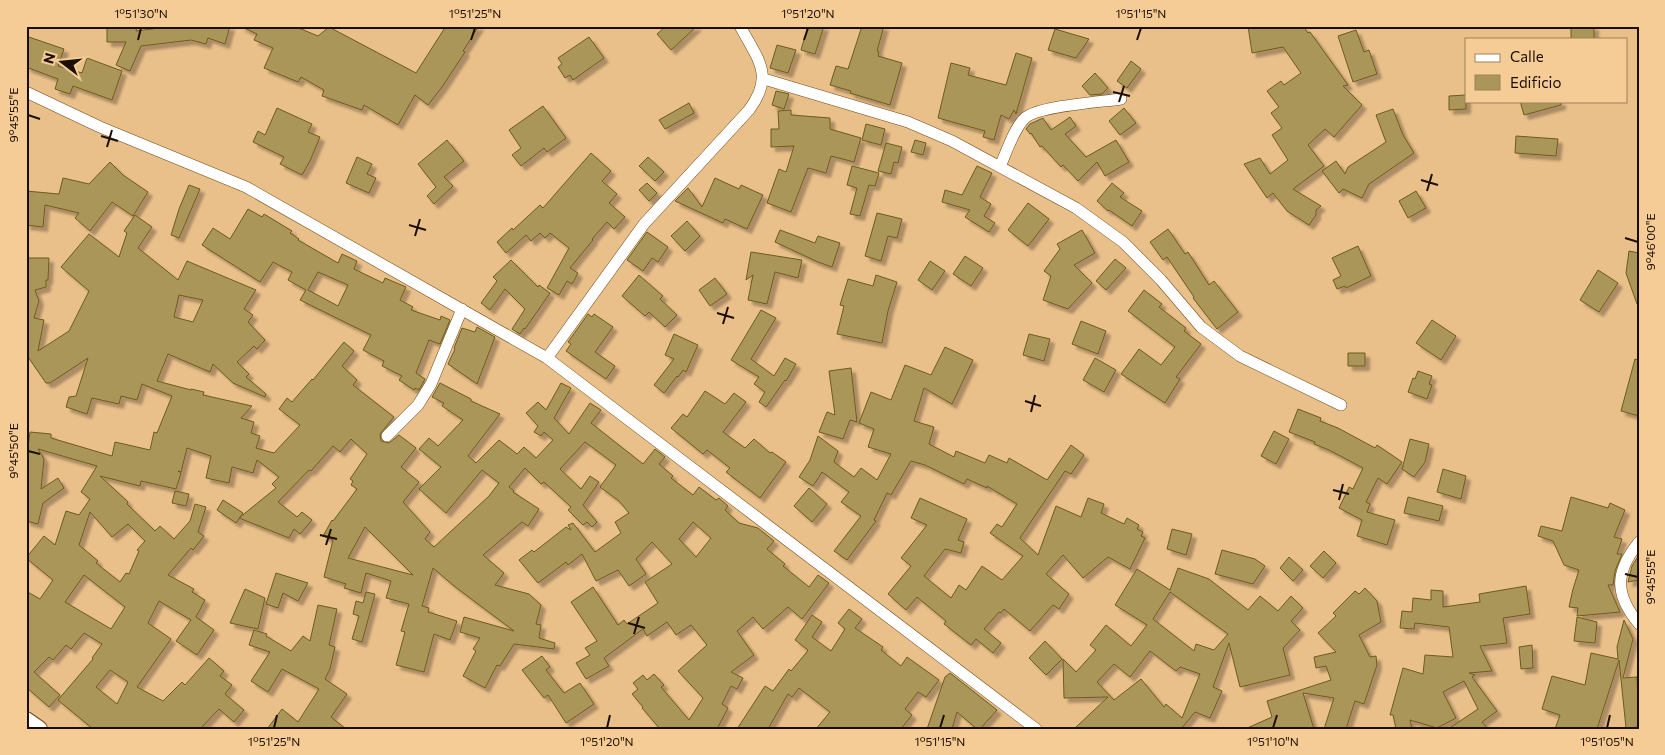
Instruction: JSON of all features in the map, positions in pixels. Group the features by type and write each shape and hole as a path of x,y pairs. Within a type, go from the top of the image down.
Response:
{"main road":[{"path":"26,720 39,729"}],"street":[{"path":"547,358 644,224 749,110 758,97 764,78 758,58 740,26"},
{"path":"764,78 908,122 952,141 1076,208 1123,242 1161,280 1201,327 1240,356 1341,405"},
{"path":"26,92 100,128 246,187 547,358 1036,729"},
{"path":"1000,167 1018,127 1026,117 1036,112 1063,106 1121,99"},
{"path":"387,436 418,405 431,384 462,309"},
{"path":"1639,542 1623,564 1620,580 1624,600 1639,624"}],"building":[{"path":"107,26 137,26 136,31 175,26 230,26 225,44 208,38 206,44 191,40 141,46 130,71 116,65 126,42 107,42"},
{"path":"240,26 294,26 318,36 329,27 416,73 446,26 479,26 463,51 465,52 428,105 415,95 398,125 364,105 362,110 322,96 324,90 301,77 298,82 264,68 273,48 254,40 257,34"},
{"path":"666,26 697,26 671,50 657,34"},
{"path":"808,26 824,26 815,54 801,50"},
{"path":"862,26 884,26 877,51 879,52 878,56 902,63 890,105 830,85 836,66 848,69"},
{"path":"1248,26 1303,26 1308,33 1310,32 1348,85 1343,86 1362,105 1334,137 1325,129 1308,145 1324,166 1293,189 1321,206 1316,210 1316,215 1309,225 1287,211 1273,193 1267,198 1244,164 1260,158 1270,174 1288,160 1272,135 1282,128 1271,113 1279,107 1267,91 1281,81 1284,85 1301,73 1283,47 1252,53"},
{"path":"1571,26 1594,26 1594,38 1571,38"},
{"path":"1055,29 1089,39 1076,58 1048,50"},
{"path":"1356,30 1364,52 1369,50 1377,74 1353,82 1338,36"},
{"path":"26,36 64,49 58,66 82,73 87,58 122,71 112,100 73,86 70,94 55,89 58,79 26,67"},
{"path":"589,37 604,58 573,80 570,75 565,78 558,67 562,64 558,58"},
{"path":"777,45 796,50 788,73 770,68"},
{"path":"1016,53 1032,58 1016,114 1014,110 1009,119 1001,115 994,140 983,137 985,131 938,118 951,63 970,68 968,75 1006,85"},
{"path":"1131,61 1141,69 1127,88 1117,81"},
{"path":"1095,73 1108,88 1102,94 1090,95 1082,86"},
{"path":"776,91 789,94 784,109 772,105"},
{"path":"1465,95 1466,109 1449,110 1449,96"},
{"path":"1520,102 1561,102 1561,105 1524,115"},
{"path":"689,103 694,113 665,129 659,120"},
{"path":"543,106 566,138 547,152 544,148 521,166 512,155 521,148 509,130"},
{"path":"277,108 312,124 308,132 320,137 302,175 280,164 284,157 253,142 258,131 265,135"},
{"path":"1124,108 1136,123 1120,135 1109,121"},
{"path":"1393,109 1403,135 1414,153 1369,184 1362,198 1343,189 1339,193 1322,171 1336,161 1345,174 1348,167 1386,142 1376,115"},
{"path":"791,110 791,115 830,118 830,129 861,138 854,162 831,156 826,173 808,168 791,212 767,203 779,169 786,172 794,146 771,147 771,129 779,129 778,111"},
{"path":"1070,117 1076,126 1065,134 1086,157 1116,140 1129,162 1105,176 1097,162 1078,181 1063,165 1061,167 1042,146 1040,147 1026,129 1030,124 1043,118 1051,130"},
{"path":"866,124 885,129 881,145 862,140"},
{"path":"1516,136 1558,139 1556,156 1515,153"},
{"path":"447,140 464,161 444,177 453,186 434,204 427,196 436,187 418,164"},
{"path":"915,140 926,143 923,155 911,152"},
{"path":"886,143 902,147 898,163 894,162 891,174 878,171"},
{"path":"591,153 611,171 602,181 617,194 609,203 625,217 614,229 607,222 592,239 570,268 578,273 572,284 567,281 559,295 547,288 569,248 550,233 545,238 540,233 531,241 526,235 506,253 497,242 540,205 543,208"},
{"path":"357,157 372,164 367,174 376,178 369,193 346,183"},
{"path":"648,157 664,172 655,181 639,166"},
{"path":"110,162 123,175 148,192 133,216 112,202 90,231 75,218 79,213 45,205 43,227 26,225 26,191 59,194 63,178 89,184"},
{"path":"852,166 879,173 875,186 869,185 860,216 850,214 857,188 847,185"},
{"path":"977,166 992,173 980,197 991,204 984,216 995,223 989,232 965,217 970,210 942,202 945,190 962,195"},
{"path":"715,178 739,189 741,185 763,195 747,229 725,219 723,223 675,201 688,188 702,207"},
{"path":"647,183 657,193 649,201 639,190"},
{"path":"1112,183 1124,193 1120,197 1142,211 1132,226 1108,211 1097,201"},
{"path":"189,185 200,189 179,238 171,235"},
{"path":"1416,191 1426,208 1408,218 1399,201"},
{"path":"1028,203 1049,219 1028,246 1008,230"},
{"path":"248,209 262,217 264,214 292,231 290,233 298,240 338,263 342,254 357,261 354,269 383,283 385,278 406,287 400,300 413,307 411,310 440,320 441,316 450,320 440,344 429,340 416,373 425,379 419,390 415,388 414,390 399,380 402,376 382,366 384,361 363,350 371,335 300,300 306,290 288,280 292,272 273,262 260,282 202,245 213,228 230,239","holes":["318,272 348,285 338,306 308,290"]},
{"path":"877,213 902,219 897,238 888,236 881,261 865,256"},
{"path":"135,215 152,227 138,248 178,280 187,261 256,290 244,309 253,315 248,322 265,340 257,349 254,346 237,362 249,374 246,377 266,394 265,397 233,383 213,364 210,372 168,354 157,381 204,392 203,395 252,406 241,418 254,422 251,433 260,436 256,448 274,453 300,425 279,409 287,398 292,402 344,342 354,351 342,366 357,380 353,385 394,417 380,434 381,441 389,443 399,435 416,448 401,467 419,482 403,502 430,532 425,539 434,547 489,496 499,483 482,470 446,513 419,489 441,467 419,449 429,438 438,446 463,420 442,406 444,403 432,397 440,383 471,399 471,401 500,414 468,456 476,463 499,440 517,454 524,447 536,458 553,440 544,432 541,436 534,432 538,426 526,413 538,402 546,410 561,383 571,388 554,418 569,434 590,403 601,410 591,423 643,464 655,449 665,457 659,464 673,476 671,478 693,495 699,487 716,500 719,498 728,506 725,510 739,523 758,528 774,541 767,549 785,564 783,566 809,587 818,575 829,583 802,619 788,607 763,629 753,617 737,631 754,655 731,672 743,678 737,689 731,686 722,704 728,708 717,729 660,729 632,694 638,689 633,683 643,675 647,680 654,674 664,685 661,687 689,720 703,698 678,671 707,645 691,625 676,635 667,622 647,636 643,629 604,658 609,666 586,679 576,663 590,655 585,648 597,641 571,602 593,587 618,625 624,620 627,624 658,603 645,582 672,564 652,542 636,559 646,574 629,586 618,570 596,581 582,554 568,565 566,562 538,583 519,560 532,550 534,552 566,527 571,530 568,525 573,523 595,552 621,533 615,522 629,513 619,501 600,487 616,465 585,442 560,469 581,489 590,476 599,482 583,505 597,522 592,527 587,522 583,525 568,510 571,507 544,482 541,484 525,468 509,487 513,492 539,509 528,526 522,522 483,555 504,573 495,585 529,594 541,605 536,624 541,625 539,638 555,643 554,649 514,644 500,666 497,665 485,688 463,676 476,651 473,649 480,638 460,632 464,617 514,631 433,568 422,606 429,608 428,612 457,621 450,640 434,634 424,672 396,665 405,632 401,631 409,604 386,598 391,581 366,573 361,593 344,588 346,584 324,577 333,540 323,536 332,520 357,489 351,485 353,481 350,479 367,454 351,439 340,452 333,446 311,471 309,470 278,502 297,517 302,512 312,520 300,534 294,529 289,538 239,518 276,488 272,484 279,477 257,460 253,473 232,467 229,483 206,478 211,456 187,448 181,472 178,471 181,473 176,489 141,481 140,486 100,476 155,531 160,526 174,539 190,521 195,504 206,507 198,532 204,536 168,575 194,589 192,592 205,600 196,617 214,630 197,655 176,641 191,620 159,601 148,623 171,639 137,687 163,701 182,682 185,685 209,658 224,671 220,676 232,685 225,694 244,710 234,722 219,709 200,729 93,729 58,700 93,659 102,644 84,633 71,649 66,645 53,660 49,657 34,672 60,695 49,707 26,687 26,591 40,599 53,580 26,558 44,536 55,545 66,511 79,515 90,499 81,492 97,466 38,449 44,459 41,489 58,478 64,488 43,503 38,524 26,521 26,462 30,432 51,434 51,438 112,456 115,442 150,450 154,432 157,433 172,396 142,384 137,400 121,396 119,404 92,398 87,414 66,407 69,397 76,396 88,358 50,383 46,383 26,354 26,258 49,258 46,287 35,290 39,301 34,318 44,320 38,351 69,331 89,291 61,267 89,234 119,257 127,233 124,231","holes":["179,295 203,300 193,322 174,317","90,512 112,537 128,524 145,541 137,550 139,551 129,574 126,573 120,582 96,563 98,561 79,545","693,522 711,538 696,557 679,539","365,527 413,575 348,558","84,575 125,607 111,629 65,602","110,670 128,682 117,704 96,687"]},
{"path":"687,221 700,236 685,251 671,236"},
{"path":"1168,229 1185,254 1188,252 1209,285 1214,281 1238,312 1217,329 1193,298 1167,257 1163,260 1150,242"},
{"path":"780,230 815,243 818,236 840,243 832,267 775,242"},
{"path":"1082,230 1095,253 1074,265 1092,283 1068,309 1043,300 1051,276 1044,271 1060,249 1057,244"},
{"path":"647,232 668,247 658,262 652,258 643,271 627,260"},
{"path":"1358,246 1371,276 1346,288 1345,286 1337,289 1333,280 1341,276 1332,258"},
{"path":"1629,251 1639,253 1639,304 1637,304 1626,273"},
{"path":"751,252 802,260 798,278 775,272 767,304 748,300 753,275 746,280"},
{"path":"965,256 983,268 971,286 953,274"},
{"path":"1115,259 1126,268 1106,290 1096,281"},
{"path":"511,260 538,287 539,285 550,293 520,334 512,329 525,309 505,289 490,310 481,303 497,281 493,277"},
{"path":"930,261 945,271 932,290 918,280"},
{"path":"1598,270 1618,283 1599,312 1580,300"},
{"path":"639,275 663,296 660,299 677,315 665,327 649,312 645,316 622,296"},
{"path":"876,275 897,282 888,311 882,343 837,334 844,306 840,305 848,279 873,286"},
{"path":"715,278 727,294 710,306 699,290"},
{"path":"1144,290 1162,304 1159,307 1186,328 1184,331 1201,344 1176,377 1180,379 1165,403 1121,374 1139,349 1161,365 1175,347 1128,311"},
{"path":"761,310 776,318 751,359 774,376 785,358 796,364 786,381 766,407 759,402 765,392 754,384 759,377 731,360"},
{"path":"588,314 592,317 594,314 613,327 595,352 615,366 606,379 566,351 571,344 568,342"},
{"path":"1432,320 1456,336 1441,360 1416,343"},
{"path":"1081,321 1106,331 1098,354 1072,344"},
{"path":"477,327 495,337 477,384 448,364 462,328 475,332"},
{"path":"674,334 698,345 686,372 683,370 664,393 654,385 674,359 665,355"},
{"path":"1029,334 1050,339 1044,361 1023,355"},
{"path":"945,347 973,360 952,404 924,388 914,421 934,427 929,444 954,457 956,451 985,463 989,455 1007,463 1009,458 1047,480 1071,445 1084,455 1071,474 1065,471 1020,538 1038,555 1056,506 1081,517 1088,498 1104,504 1101,513 1124,524 1127,518 1139,525 1137,529 1143,532 1141,536 1145,538 1130,569 1108,557 1083,578 1063,555 1046,574 1069,594 1059,609 1053,605 1030,631 1004,609 1001,613 999,612 984,629 1001,643 993,653 976,639 971,645 944,624 946,621 917,597 906,610 888,594 911,566 901,558 927,525 911,518 920,498 967,519 958,540 964,542 961,553 945,549 924,576 951,598 959,585 966,590 982,566 1002,580 1023,556 990,533 997,524 1002,527 1017,504 987,486 987,488 967,479 964,484 925,465 911,461 891,495 887,493 874,520 876,521 847,560 834,551 861,516 841,502 849,492 822,472 813,486 799,477 810,460 818,436 838,451 834,462 854,477 861,468 877,480 891,454 868,447 874,429 859,423 871,392 891,400 905,365 931,375"},
{"path":"1348,353 1365,353 1365,366 1348,366"},
{"path":"1095,358 1116,370 1104,392 1083,380"},
{"path":"1635,359 1639,360 1639,416 1621,411"},
{"path":"851,368 857,422 850,420 843,439 819,432 827,412 835,415 829,371"},
{"path":"1418,371 1432,376 1429,384 1432,385 1427,399 1408,392 1413,378 1415,379"},
{"path":"705,391 725,404 734,393 746,402 723,432 745,448 754,439 770,453 772,452 786,462 760,498 726,472 730,468 707,450 703,454 671,428 683,414 687,417"},
{"path":"1298,409 1321,418 1320,421 1338,428 1375,448 1377,445 1402,462 1387,484 1378,478 1366,502 1370,504 1367,512 1395,520 1387,545 1357,536 1362,520 1339,508 1349,487 1353,489 1363,468 1314,444 1315,442 1289,432"},
{"path":"1274,431 1289,439 1276,464 1261,456"},
{"path":"1410,439 1429,444 1425,462 1414,477 1402,469"},
{"path":"1443,469 1466,476 1461,499 1437,492"},
{"path":"809,488 827,504 812,522 794,506"},
{"path":"175,491 189,494 186,506 172,503"},
{"path":"1408,497 1443,506 1439,521 1404,513"},
{"path":"1571,497 1608,508 1610,503 1625,510 1614,537 1622,539 1617,554 1622,554 1615,571 1613,585 1608,585 1620,612 1577,616 1578,608 1569,607 1579,570 1564,565 1553,541 1538,536 1541,526 1562,531"},
{"path":"223,500 243,513 236,523 217,510"},
{"path":"1172,529 1192,534 1186,555 1167,549"},
{"path":"1222,550 1255,559 1265,566 1253,584 1215,574"},
{"path":"1324,551 1336,563 1323,578 1310,566"},
{"path":"1639,555 1639,580 1628,582 1632,566"},
{"path":"1289,557 1303,570 1293,581 1280,568"},
{"path":"1178,568 1209,579 1248,610 1260,596 1278,611 1291,596 1303,608 1291,621 1300,630 1283,648 1290,675 1240,687 1229,643 1213,687 1222,691 1210,718 1195,712 1181,729 1074,729 1108,697 1064,698 1063,659 1076,672 1096,650 1090,645 1106,625 1131,646 1147,625 1115,605 1137,569 1170,590","holes":["1170,592 1228,634 1214,650 1196,644 1194,651 1153,619","1150,651 1176,671 1180,667 1200,674 1182,718 1166,704 1164,707 1141,679 1114,700 1097,682 1114,664 1130,677"]},
{"path":"276,573 308,583 298,601 283,593 278,608 266,604"},
{"path":"1526,586 1530,614 1503,618 1507,643 1480,646 1492,671 1469,673 1475,675 1472,677 1497,711 1482,722 1488,729 1448,729 1478,709 1464,681 1443,692 1456,718 1437,728 1410,720 1412,729 1396,729 1393,715 1390,715 1403,668 1423,674 1425,655 1453,657 1449,627 1415,623 1414,629 1400,628 1402,611 1412,612 1413,598 1431,600 1431,590 1443,591 1443,607 1480,602 1479,594"},
{"path":"1365,588 1377,601 1381,622 1359,635 1370,657 1376,656 1377,665 1364,704 1355,701 1346,729 1324,729 1334,698 1303,693 1314,729 1245,729 1272,717 1267,701 1331,680 1326,666 1316,668 1314,657 1336,652 1318,633 1336,616 1333,613 1355,591 1359,594"},
{"path":"245,589 265,598 258,629 230,623"},
{"path":"366,592 375,594 362,642 352,639 359,616 353,614 356,601 363,603"},
{"path":"318,605 337,609 329,645 335,647 330,669 325,679 347,694 331,717 346,729 267,729 282,709 298,722 319,689 282,669 268,692 251,681 270,652 249,645 254,630 267,634 266,636 291,651 303,636 310,641"},
{"path":"849,609 862,619 855,628 883,647 881,650 901,666 907,657 939,680 926,697 918,692 905,709 912,715 901,729 816,729 830,712 799,688 792,697 788,694 768,729 737,729 765,686 773,691 789,669 791,671 808,650 795,640 812,615 822,622 812,637 831,651 845,629 838,623"},
{"path":"1577,617 1597,622 1595,643 1574,641"},
{"path":"1624,620 1633,639 1623,678 1637,677 1639,727 1626,728 1619,660 1597,729 1555,729 1560,715 1542,709 1552,676 1585,685 1591,653 1618,659 1617,647"},
{"path":"1045,641 1062,659 1046,675 1029,658"},
{"path":"1532,645 1533,668 1521,669 1519,647"},
{"path":"542,656 550,667 546,670 564,693 580,683 594,704 566,723 548,695 544,698 522,670"},
{"path":"950,673 997,710 980,729 977,729 957,712 952,729 927,729 945,677"}]}
